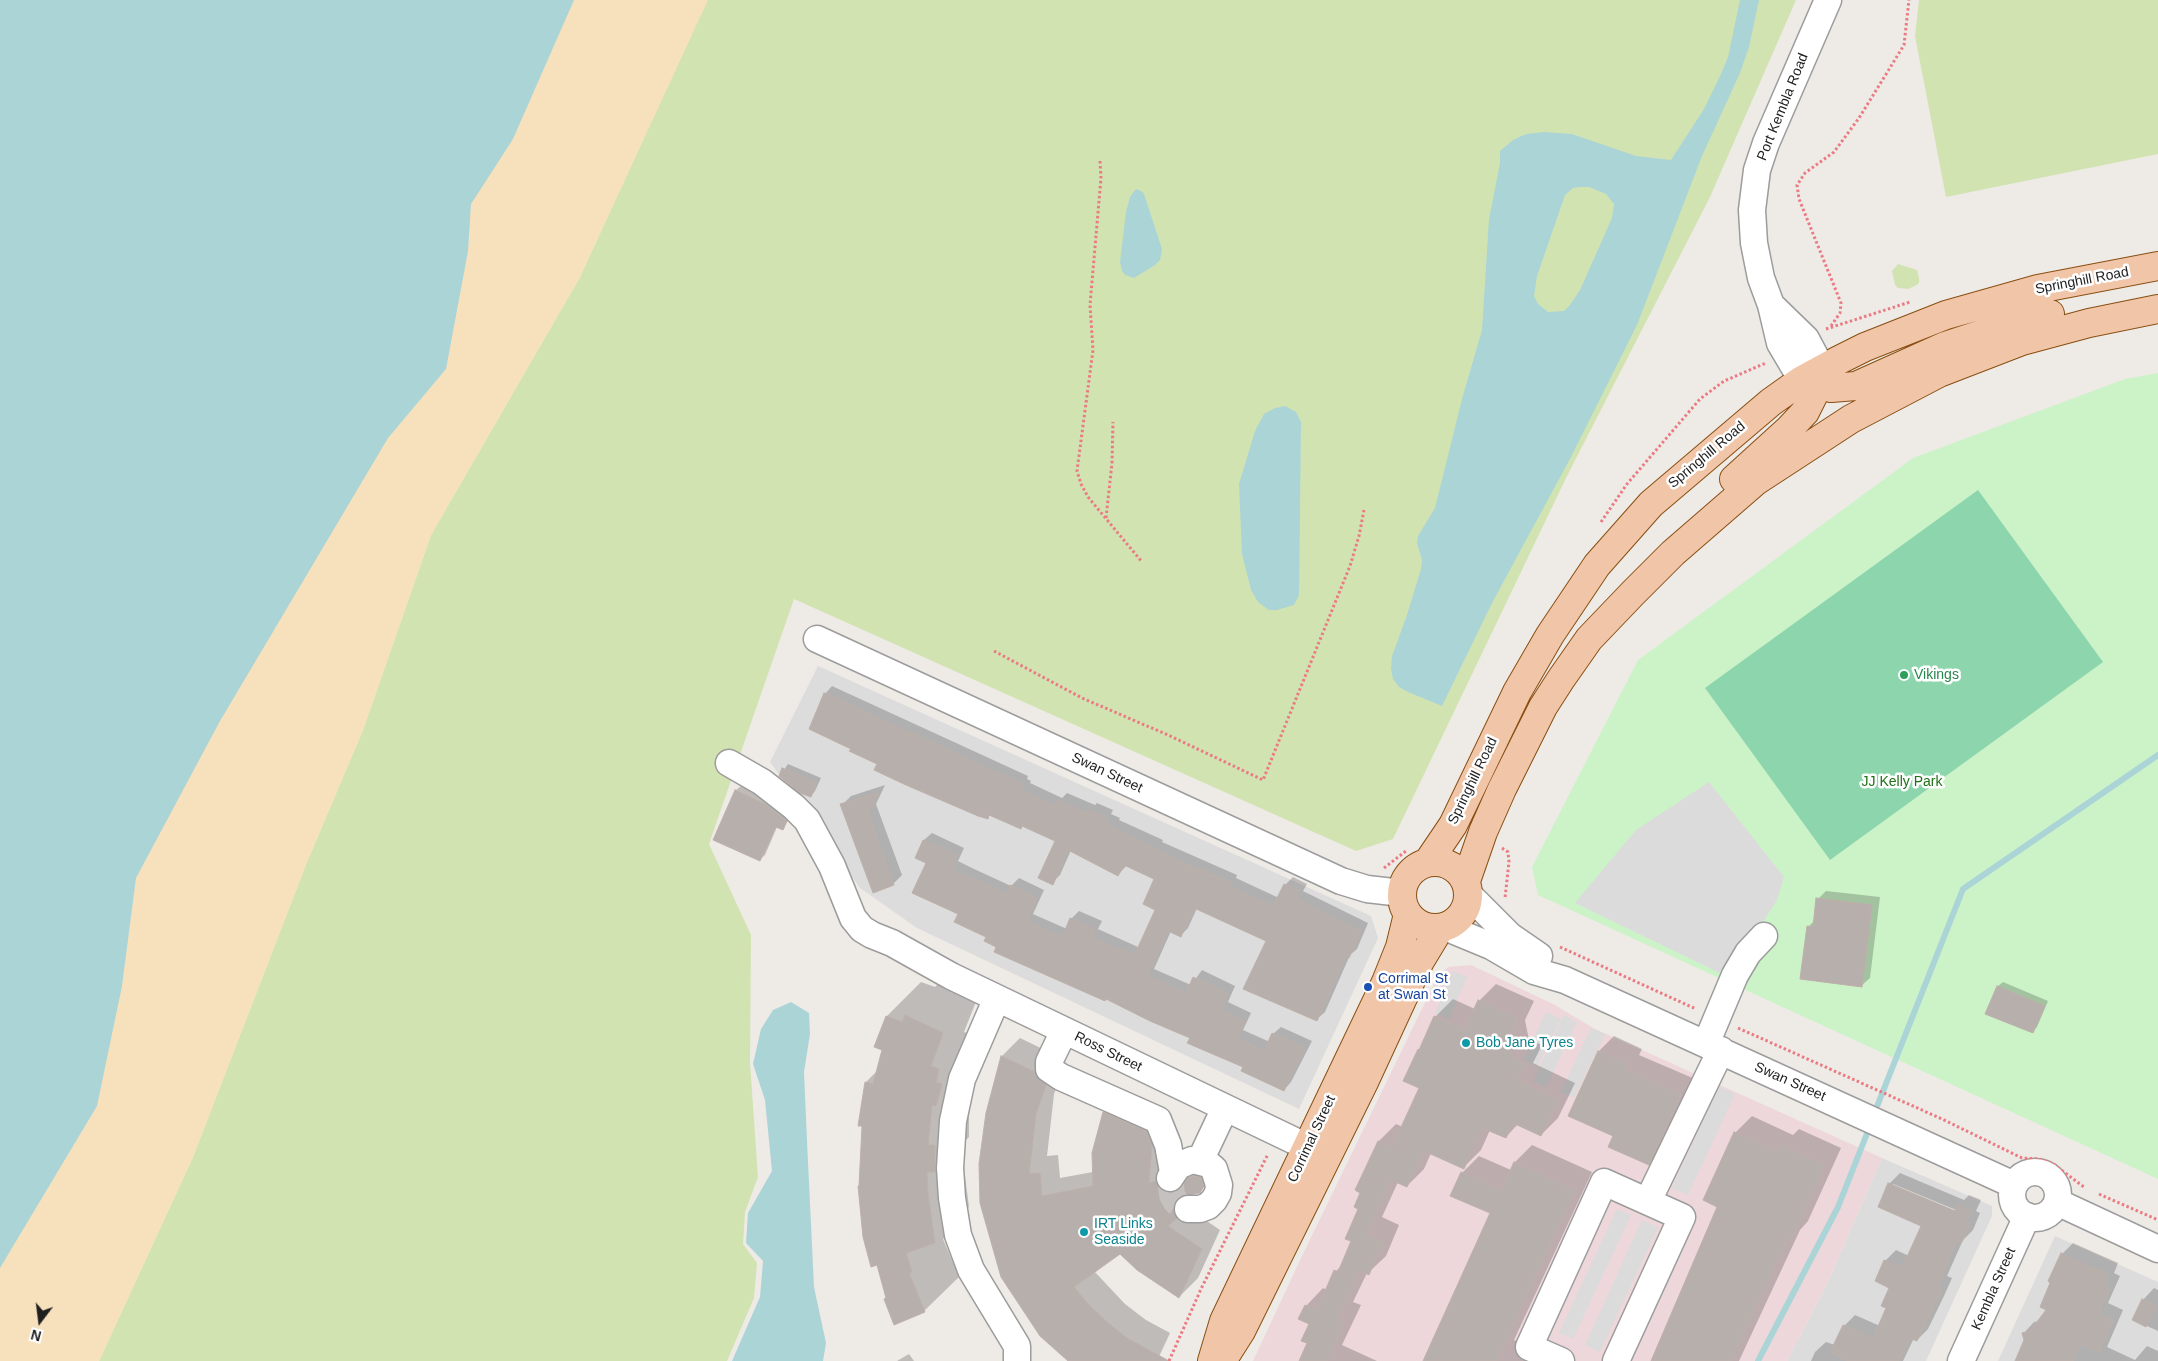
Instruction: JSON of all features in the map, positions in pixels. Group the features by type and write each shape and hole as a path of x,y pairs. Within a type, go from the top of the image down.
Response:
{"main road":[{"name":"Springhill Road","path":"1428,862 1453,825 1522,684 1550,635 1598,565 1651,504 1771,402 1865,347 1946,315 2038,289 2158,266"},
{"path":"1673,553 1694,520 1708,504 1798,420 1810,404 1814,378 1841,388 1856,386 1960,340 2068,309 2098,306 2157,309"},
{"path":"1468,888 1460,872 1451,865 1440,862 1428,862 1413,870 1407,876 1405,904 1422,926 1443,928 1455,923 1462,915 1468,906 1468,888 1483,832 1543,707 1561,678 1589,639 1673,553 1756,481 1851,419 1948,369 2022,341 2090,322 2157,309"},
{"name":"Corrimal Street","path":"1222,1361 1241,1331 1318,1152 1400,947 1405,904"},
{"name":"Corrimal Street","path":"1212,1361 1224,1321 1318,1152 1420,961 1443,928"}],"street":[{"name":"Port Kembla Road","path":"1814,378 1806,339 1771,305 1761,278 1752,226 1753,199 1757,170 1779,110 1828,0"},
{"name":"Swan Street","path":"818,638 1341,881 1405,904"},
{"name":"Ross Street","path":"729,763 762,782 794,807 807,820 832,866 853,918 862,929 997,998 1318,1152"},
{"name":"Swan Street","path":"1468,888 1510,936 1542,958 1566,980"},
{"name":"Swan Street","path":"1443,928 1491,946 1534,971 1566,980 2014,1185"},
{"path":"1648,1201 1713,1047 1717,1019 1735,975 1748,953 1764,936"},
{"path":"997,998 962,1079 953,1121 950,1168 952,1198 958,1235 971,1270 1017,1346 1018,1361"},
{"path":"1064,1030 1049,1062 1049,1069 1061,1077 1158,1120 1168,1145 1171,1175 1184,1162 1200,1161 1214,1169 1219,1185 1218,1193 1208,1206 1200,1209 1188,1208"},
{"path":"1200,1161 1225,1108"},
{"path":"2040,1172 2047,1175 2056,1187 2057,1202 2053,1209 2041,1217 2027,1216 2020,1212 2012,1200 2014,1185 2024,1174 2040,1172"},
{"path":"1561,1361 1529,1347 1604,1182 1682,1217 1616,1361"},
{"path":"2057,1202 2158,1248"},
{"name":"Kembla Street","path":"1961,1361 2027,1216"}],"path":[{"path":"1831,327 1840,313 1840,303 1799,199 1797,186 1805,173 1834,152 1859,118 1904,45 1909,0"},
{"path":"1100,161 1101,178 1090,305 1094,350 1077,471 1081,484 1088,496 1142,562"},
{"path":"1106,519 1112,463 1113,422"},
{"path":"994,651 1082,698 1168,734 1263,780 1350,566 1364,510"},
{"path":"1497,845 1508,852 1510,862 1504,896 1507,902"},
{"path":"1554,945 1895,1098 2022,1158 2039,1158 2052,1163 2086,1188"},
{"path":"2092,1191 2158,1220"}],"shaded area":[{"path":"818,666 1371,916 1378,938 1299,1109 917,928 860,888 770,762"},
{"path":"1709,782 1784,877 1777,900 1749,944 1720,973 1575,903 1636,830"},
{"path":"1471,965 1555,1005 1593,1028 1882,1158 1827,1284 1787,1361 1253,1361 1436,980 1448,967"},
{"path":"1453,971 1467,977 1449,1019 1435,1013"},
{"path":"1546,1012 1561,1019 1537,1067 1523,1060"},
{"path":"1564,1015 1577,1022 1546,1087 1533,1081"},
{"path":"1591,1028 1605,1034 1574,1098 1561,1092"},
{"path":"1719,1086 1735,1094 1688,1195 1672,1188"},
{"path":"1882,1158 1992,1206 1992,1216 1926,1361 1787,1361 1827,1284"},
{"path":"1617,1209 1631,1215 1573,1339 1559,1333"},
{"path":"1642,1220 1658,1227 1600,1352 1585,1345"},
{"path":"2055,1236 2158,1282 2158,1361 1998,1361"}],"green space":[{"path":"707,0 1796,0 1710,197 1567,476 1393,839 1356,851 794,599 709,844 751,935 750,1063 758,1177 745,1212 743,1244 757,1263 754,1298 727,1361 99,1361 193,1157 307,862 363,730 431,535 580,277"},
{"path":"1919,0 2158,0 2158,154 1946,197 1915,36"},
{"path":"1898,264 1917,270 1919,283 1908,289 1898,288 1895,285 1892,271"},
{"name":"JJ Kelly Park","path":"2158,373 2158,1179 1538,895 1532,867 1638,660 1913,458 2125,379"},
{"name":"Vikings","path":"1978,490 2103,662 1830,860 1705,688"}],"sand":[{"path":"456,0 708,0 580,277 431,535 363,730 307,862 193,1157 99,1361 0,1361 0,923"}],"water":[{"path":"0,0 574,0 513,139 471,204 468,251 446,369 388,438 220,721 136,878 122,986 97,1106 0,1268"},
{"path":"1740,0 1759,0 1749,47 1740,73 1702,156 1637,325 1571,457 1492,603 1442,706 1408,692 1399,687 1393,679 1391,669 1392,656 1421,569 1422,560 1417,543 1418,536 1435,508 1462,399 1482,330 1489,219 1500,163 1500,151 1513,140 1526,134 1544,132 1572,134 1636,156 1671,160 1704,109 1728,57","holes":["1589,187 1606,194 1614,204 1612,218 1580,290 1570,305 1564,311 1548,312 1538,304 1534,296 1537,276 1565,195 1573,188"]},
{"path":"1136,189 1143,192 1162,249 1160,260 1134,278 1125,275 1120,262 1126,212 1130,197"},
{"path":"1285,406 1296,412 1301,422 1299,595 1294,605 1277,610 1269,610 1258,602 1251,590 1242,554 1239,484 1255,431 1264,414 1275,408"},
{"path":"791,1002 809,1013 810,1034 804,1072 814,1287 826,1343 823,1361 732,1361 760,1297 763,1261 746,1243 748,1213 772,1171 765,1100 753,1064 761,1029 773,1010"}],"building":[{"path":"824,693 1022,784 1020,787 1024,789 1023,791 1056,806 1059,800 1087,813 1088,810 1106,818 1104,821 1114,826 1113,828 1156,848 1155,850 1231,883 1229,886 1273,906 1284,884 1300,891 1296,899 1361,931 1349,958 1346,956 1317,1021 1243,989 1266,941 1194,908 1181,937 1168,931 1147,976 1186,993 1193,977 1228,994 1221,1010 1245,1021 1236,1038 1264,1051 1272,1033 1305,1048 1284,1091 1241,1071 1243,1067 1187,1043 1190,1038 1106,999 1105,1001 994,952 996,947 984,941 986,937 954,922 958,914 912,893 926,863 915,858 923,840 957,855 951,869 1006,894 1010,885 1037,898 1026,922 1062,937 1070,918 1095,929 1092,937 1134,956 1155,910 1143,904 1154,879 1124,865 1118,876 1068,850 1053,885 1038,878 1055,841 1022,826 1021,829 989,815 988,819 978,816 906,785 874,770 877,764 809,729"},
{"path":"782,768 817,783 811,797 800,793 779,776"},
{"path":"735,790 765,804 787,821 783,830 776,827 760,861 713,840"},
{"path":"878,793 868,814 894,885 873,893 840,804"},
{"path":"1816,898 1872,905 1862,987 1800,979 1807,926 1813,927"},
{"path":"1997,986 2045,1006 2033,1033 1985,1014"},
{"path":"1478,1000 1518,1018 1508,1038 1512,1057 1525,1063 1517,1080 1558,1100 1541,1136 1513,1123 1506,1138 1482,1128 1464,1169 1424,1151 1407,1187 1391,1180 1366,1235 1383,1242 1369,1275 1359,1270 1337,1320 1344,1323 1327,1361 1299,1361 1307,1343 1301,1341 1309,1324 1298,1319 1305,1305 1317,1310 1334,1270 1338,1272 1351,1241 1345,1239 1358,1209 1354,1207 1360,1193 1355,1190 1378,1141 1392,1147 1419,1088 1403,1081 1434,1016 1465,1029"},
{"path":"905,1015 943,1033 931,1066 939,1069 936,1082 942,1084 936,1106 932,1105 928,1145 935,1145 935,1172 927,1172 935,1243 906,1253 912,1272 909,1273 925,1312 894,1325 884,1299 886,1298 877,1265 871,1267 863,1237 858,1186 862,1126 858,1126 865,1082 873,1084 882,1050 874,1047 886,1016 902,1022"},
{"path":"1598,1051 1628,1064 1625,1070 1681,1094 1649,1165 1608,1147 1613,1136 1568,1116"},
{"name":"IRT Links Seaside","path":"1001,1056 1035,1072 1036,1076 1046,1085 1036,1114 1029,1174 1040,1173 1042,1196 1093,1186 1092,1153 1103,1112 1146,1131 1152,1145 1149,1183 1156,1181 1161,1190 1170,1193 1177,1191 1188,1178 1193,1176 1201,1178 1204,1186 1200,1193 1181,1196 1175,1201 1173,1209 1177,1218 1168,1226 1202,1249 1179,1298 1137,1270 1120,1254 1074,1287 1088,1304 1127,1338 1169,1361 1068,1361 1040,1336 1001,1277 980,1203 979,1164 986,1113"},
{"path":"1734,1132 1778,1152 1781,1145 1825,1165 1791,1240 1787,1239 1731,1361 1651,1361 1717,1207 1703,1200"},
{"path":"1514,1162 1575,1190 1496,1361 1423,1361 1490,1213 1450,1196 1461,1172 1501,1190"},
{"path":"1888,1183 1955,1211 1957,1205 1971,1211 1966,1222 1970,1224 1962,1242 1957,1240 1937,1287 1942,1289 1917,1341 1909,1338 1899,1361 1848,1361 1830,1352 1843,1325 1873,1338 1886,1308 1881,1306 1889,1288 1875,1281 1884,1260 1902,1268 1921,1226 1878,1207"},
{"path":"2061,1253 2108,1275 2103,1284 2110,1288 2098,1314 2113,1321 2099,1352 2081,1344 2073,1361 2015,1361 2024,1340 2022,1333 2030,1331 2046,1310 2040,1307 2050,1283 2048,1281"},
{"path":"2142,1299 2157,1306 2146,1327 2132,1320"}],"waterway":[{"path":"1874,1114 1963,889 2158,755"},
{"path":"1758,1361 1838,1207 1870,1126"}],"tunnel":[{"path":"1170,1178 1172,1195 1176,1202 1188,1209"}],"place":[{"name":"Vikings","path":"1904,675"},
{"name":"Corrimal St at Swan St","path":"1368,987"},
{"name":"Bob Jane Tyres","path":"1466,1043"},
{"name":"IRT Links Seaside","path":"1084,1232"}]}
